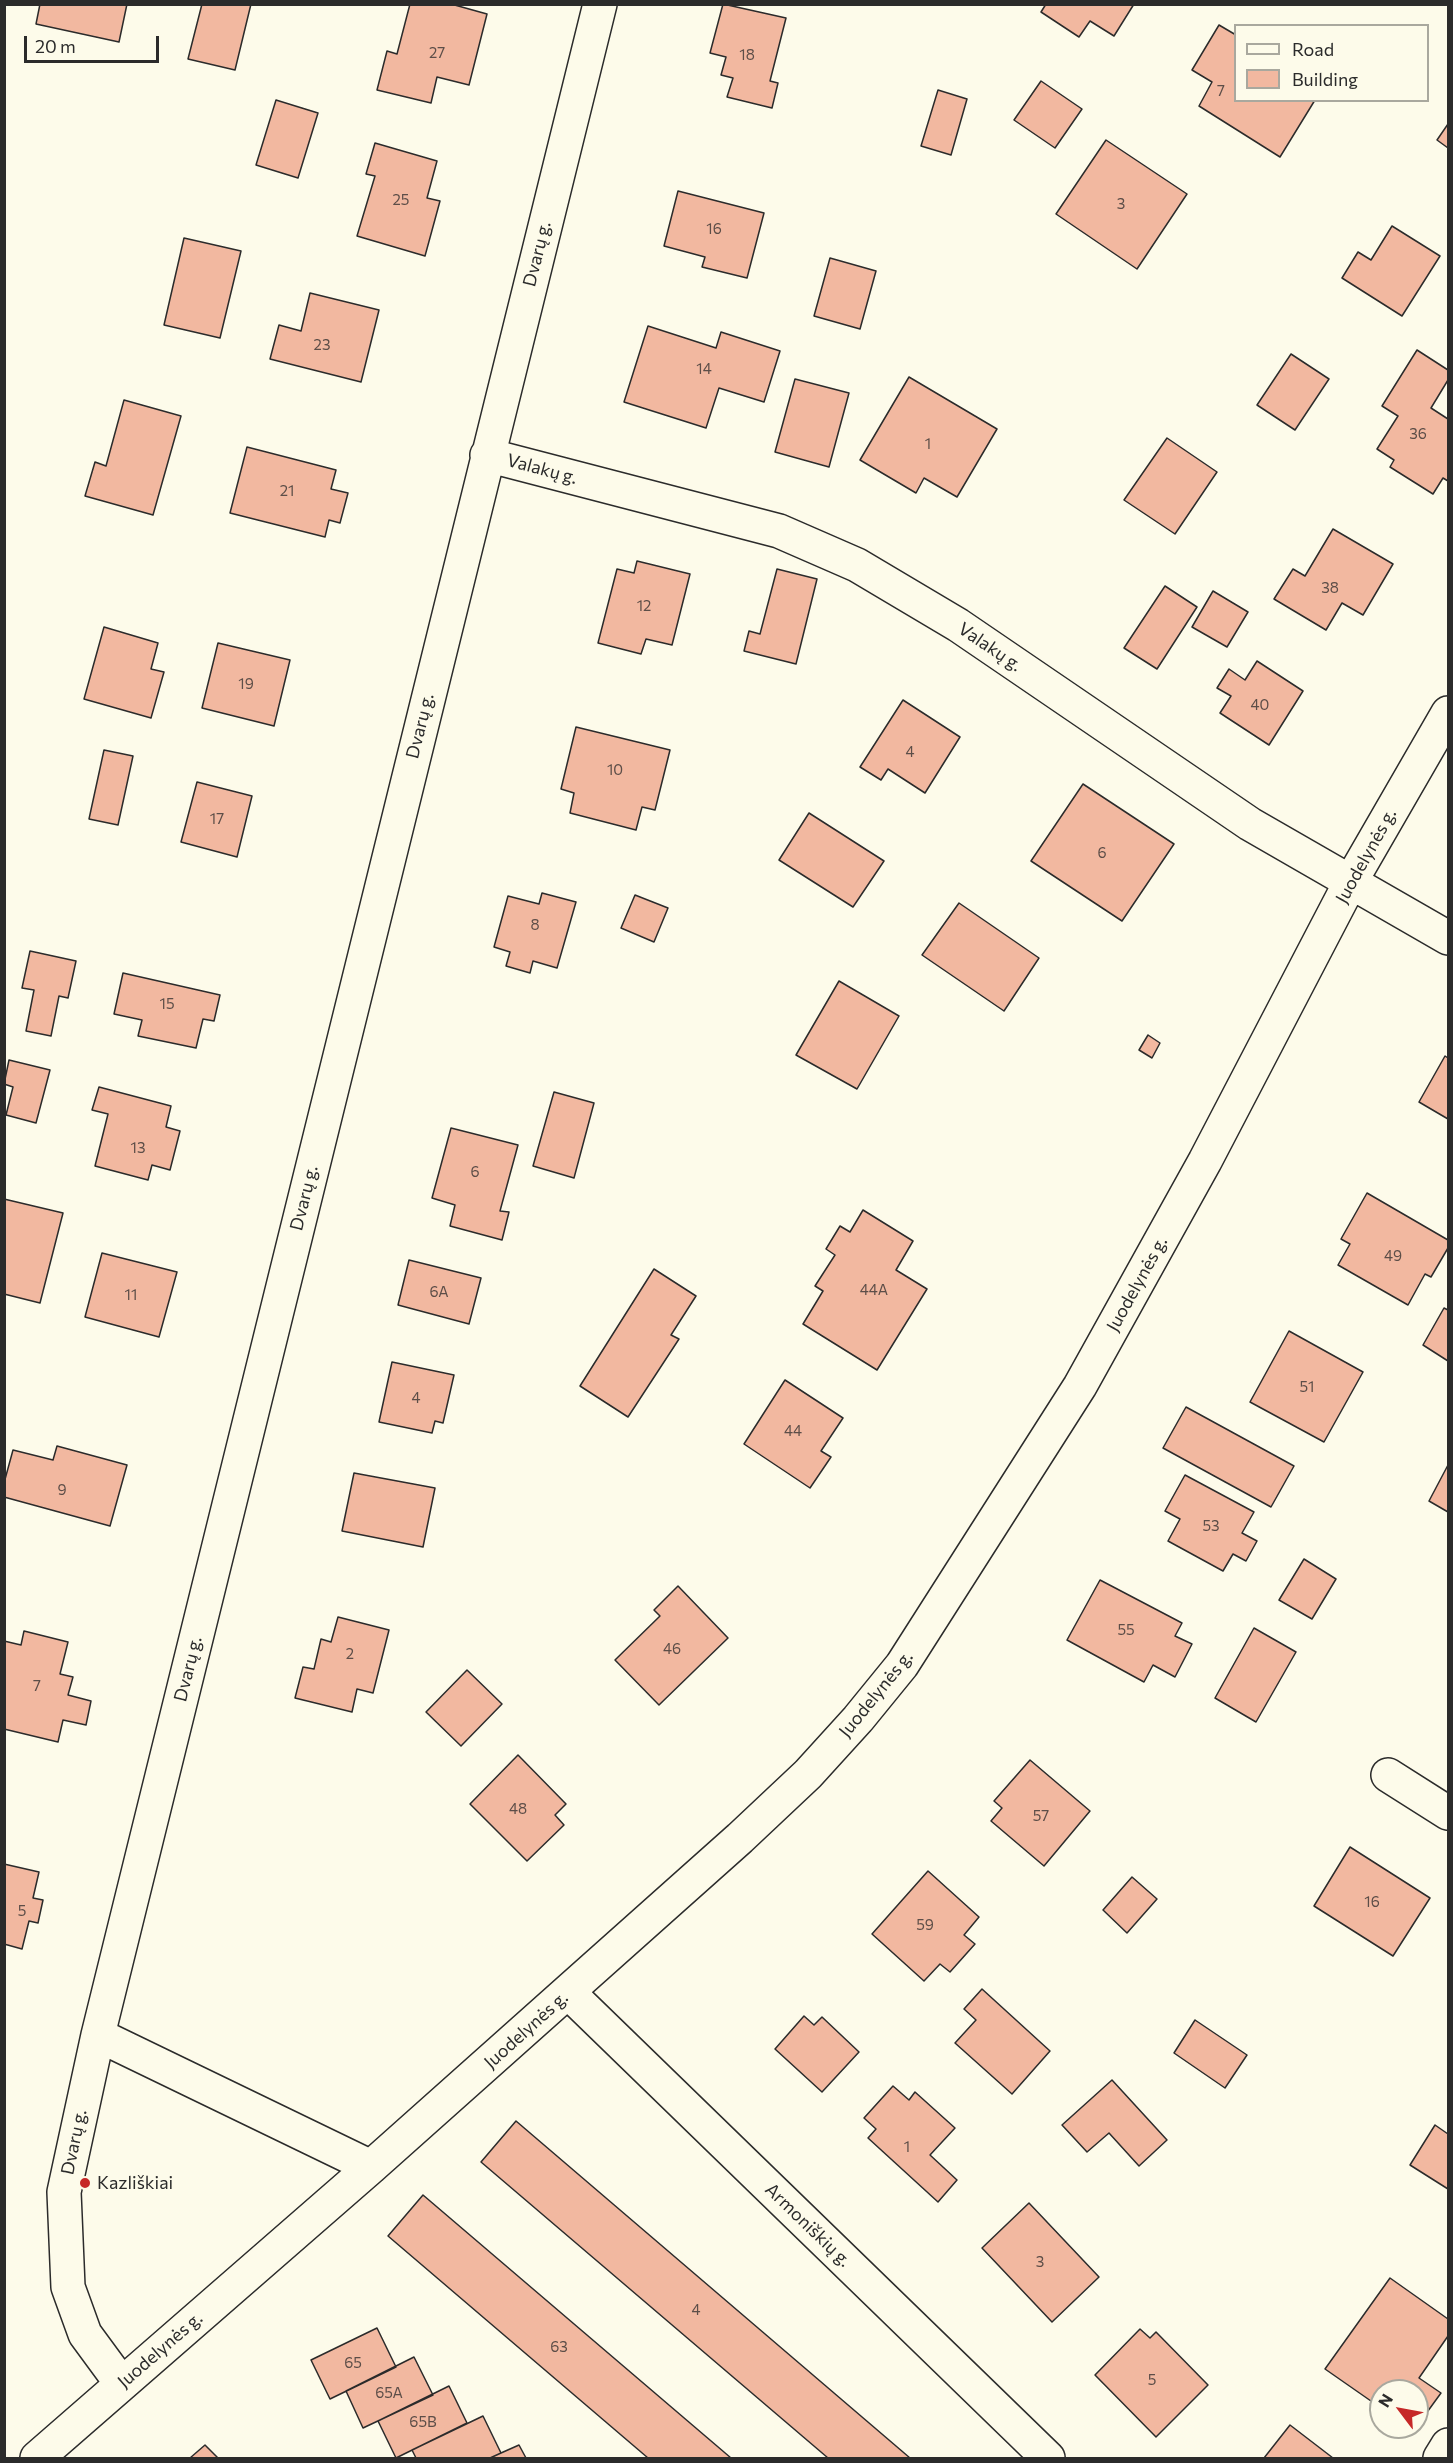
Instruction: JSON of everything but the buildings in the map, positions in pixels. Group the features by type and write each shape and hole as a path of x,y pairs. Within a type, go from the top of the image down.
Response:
{"street":[{"name":"Dvarų g.","path":"121,2383 85,2334 68,2287 64,2192 98,2036 600,4"},
{"name":"Valakų g.","path":"487,455 779,531 857,565 958,625 1250,824 1449,939"},
{"name":"Juodelynės g.","path":"37,2458 371,2167 808,1774 858,1719 902,1665 1080,1386 1205,1161 1351,881 1449,714"},
{"path":"1388,1775 1449,1813"},
{"name":"Armoniškių g.","path":"568,1992 1048,2458"},
{"path":"98,2036 371,2167"},
{"path":"1440,2458 1449,2445"}],"place":[{"name":"Kazliškiai","path":"85,2183"}]}
